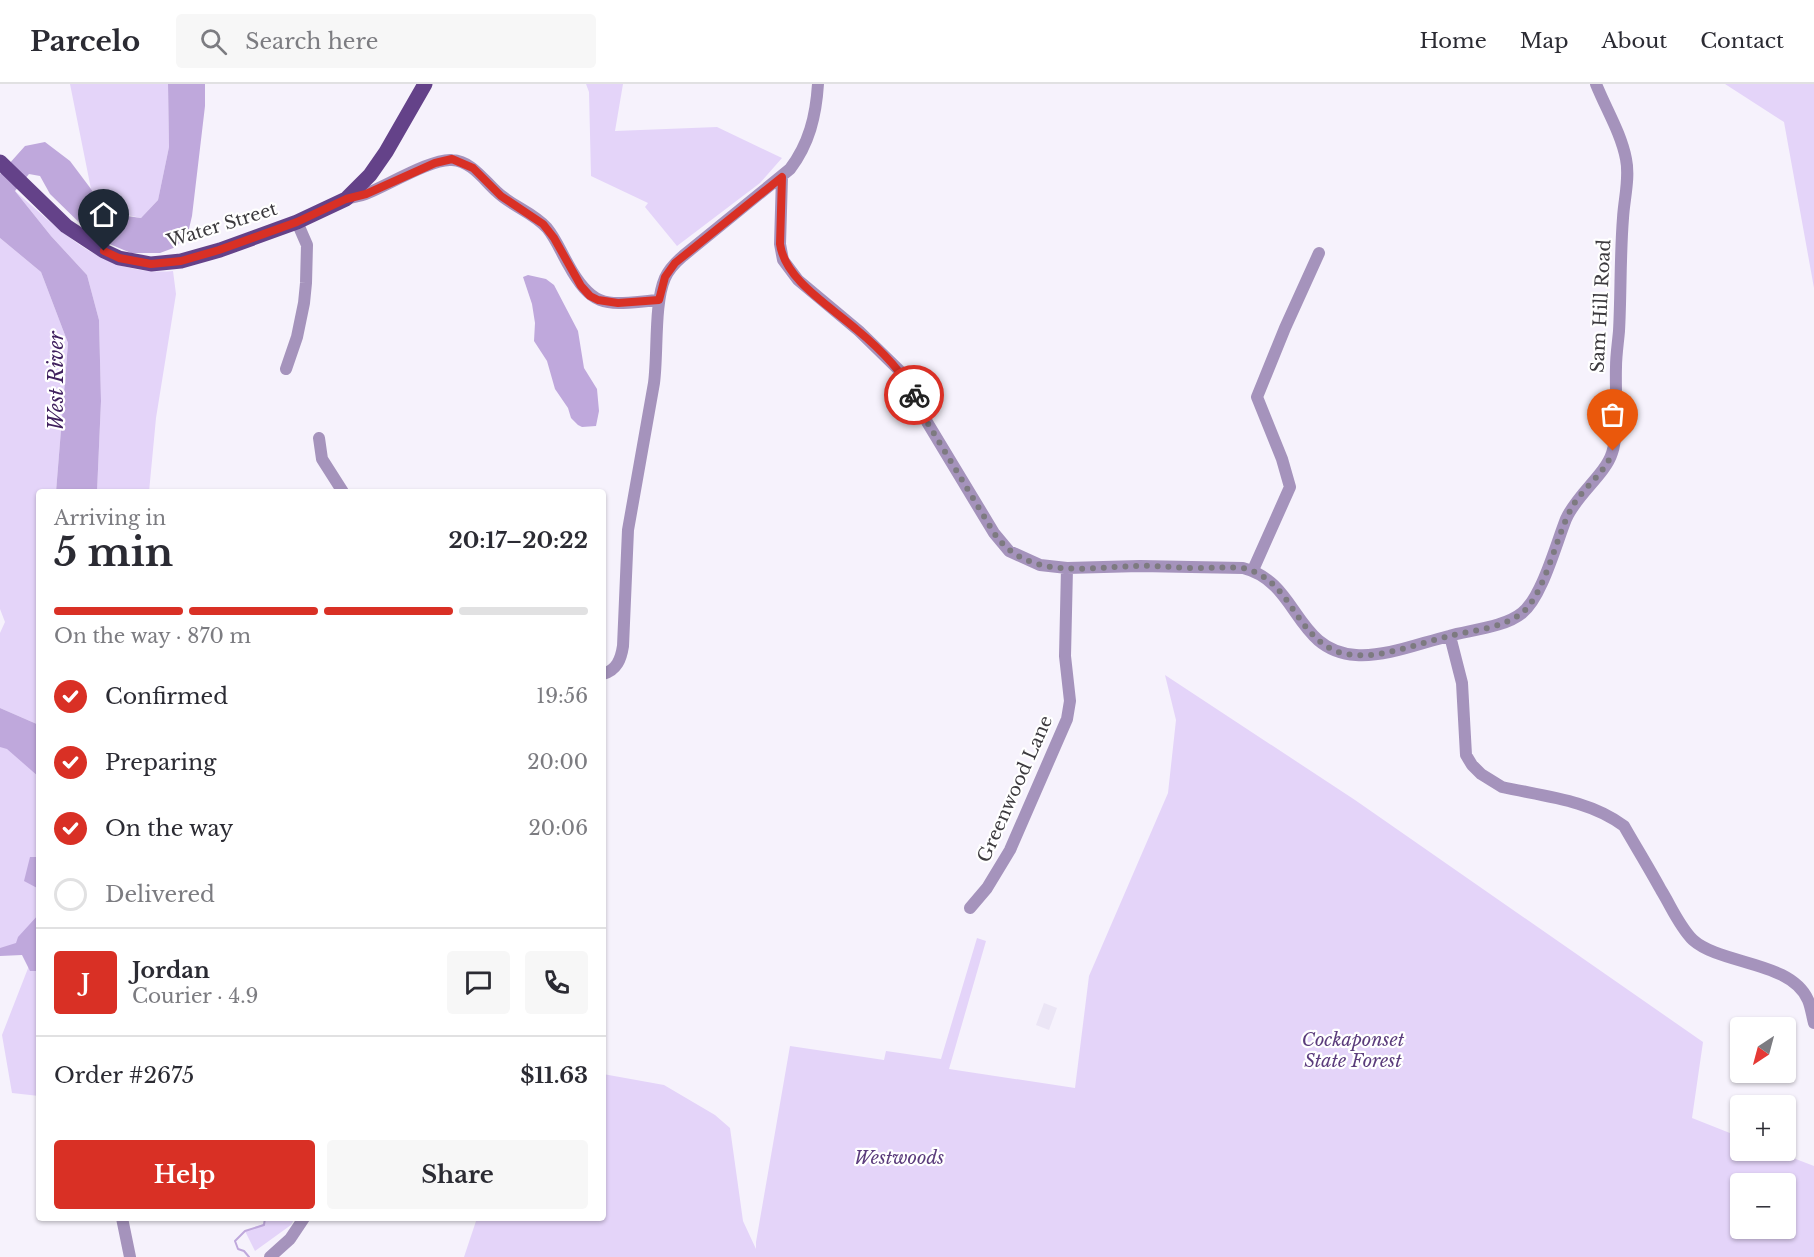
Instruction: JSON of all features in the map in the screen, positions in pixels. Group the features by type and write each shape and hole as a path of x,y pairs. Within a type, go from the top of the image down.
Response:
{"main road":[{"name":"Water Street","path":"2,164 78,235 104,251 135,262 151,264 181,261 297,222 346,199 370,175 386,152 425,84"}],"street":[{"path":"606,672 616,666 623,646 626,550 654,382 659,300 665,277 675,263 782,177 799,155 810,131 818,84"},
{"name":"Sam Hill Road","path":"1253,570 1281,590 1306,628 1332,650 1358,656 1372,655 1486,627 1515,618 1528,607 1536,595 1570,509 1608,463 1613,451 1627,169 1626,156 1596,84"},
{"path":"346,199 366,194 435,163 452,159 473,168 501,196 543,224 554,238 581,286 590,296 598,300 618,303 659,300"},
{"path":"782,177 780,244 781,254 787,267 798,280 859,331 901,372 927,422 1000,543 1024,560 1040,565 1067,568 1140,566 1253,570 1290,487 1282,459 1257,397 1319,253"},
{"path":"286,369 297,337 306,283 307,246 297,222"},
{"path":"319,438 322,459 341,489"},
{"name":"Greenwood Lane","path":"970,908 987,888 1010,850 1029,802 1067,720 1070,701 1065,656 1067,568"},
{"path":"1450,636 1462,683 1467,755 1476,770 1502,787 1586,806 1611,817 1624,826 1673,912 1694,940 1709,950 1768,969 1801,990 1814,994"},
{"path":"1801,990 1808,1000 1814,1023"},
{"path":"123,1221 130,1257"},
{"path":"270,1257 290,1239 302,1221"}],"shaded area":[{"path":"168,84 205,84 205,106 188,233 176,247 160,253 131,253 95,238 50,194 40,176 29,174 15,191 51,236 87,275 99,320 101,401 97,489 56,489 68,343 41,272 0,238 0,174 25,146 45,142 70,161 94,193 120,215 141,218 158,200 169,147"},
{"path":"528,275 546,279 554,285 578,331 584,368 597,389 599,411 596,426 578,425 571,418 568,408 555,389 547,361 534,341 535,323 532,304 523,277"},
{"path":"0,708 36,724 36,774 7,749 0,747"},
{"path":"30,857 36,857 36,887 24,881"},
{"path":"36,917 36,971 30,971 22,955 0,956 0,948 16,943 18,937"},
{"path":"1044,1003 1057,1008 1049,1030 1036,1025"}],"green space":[{"path":"70,84 168,84 169,147 158,200 141,218 118,213 91,189"},
{"path":"586,84 623,84 615,131 717,127 782,158 760,183 677,246 645,207 648,203 591,176 589,92"},
{"path":"1725,84 1814,84 1814,288 1784,122"},
{"path":"15,191 68,236 105,259 126,267 148,271 173,271 176,294 156,418 149,489 97,489 101,401 99,320 87,275 51,236"},
{"path":"0,238 41,272 68,343 56,489 36,489 36,724 0,708 0,633 5,622 0,609"},
{"name":"Cockaponset State Forest","path":"1165,675 1355,800 1703,1042 1692,1118 1730,1133 1730,1161 1796,1161 1796,1159 1814,1166 1814,1257 464,1257 476,1221 606,1221 606,1075 664,1085 715,1115 730,1128 743,1221 756,1249 790,1046 884,1060 886,1051 941,1059 977,938 986,941 949,1069 1075,1088 1089,976 1168,793 1176,720"},
{"path":"0,739 36,768 36,1096 12,1093 2,1035 32,958 31,946 0,951"},
{"path":"264,1221 293,1221 255,1251 245,1231 263,1224"}],"waterway":[{"path":"249,1257 244,1251 238,1249 235,1241 245,1231 264,1225 265,1221"}],"way so far":[{"path":"914,395 927,422 1000,543 1017,556 1047,567 1140,566 1253,570 1281,590 1313,636 1332,650 1358,656 1386,652 1515,618 1528,607 1536,595 1570,509 1608,463 1613,451"}],"route":[{"path":"104,251 135,262 151,264 181,261 297,222 346,199 366,194 435,163 452,159 473,168 507,201 526,211 543,224 554,238 581,286 590,296 605,302 618,303 659,300 665,277 682,256 782,177 780,244 781,254 787,267 798,280 859,331 901,372 914,395"}],"water label":[{"name":"West River","path":"56,381"}],"park label":[{"name":"Westwoods","path":"899,1158"}]}
